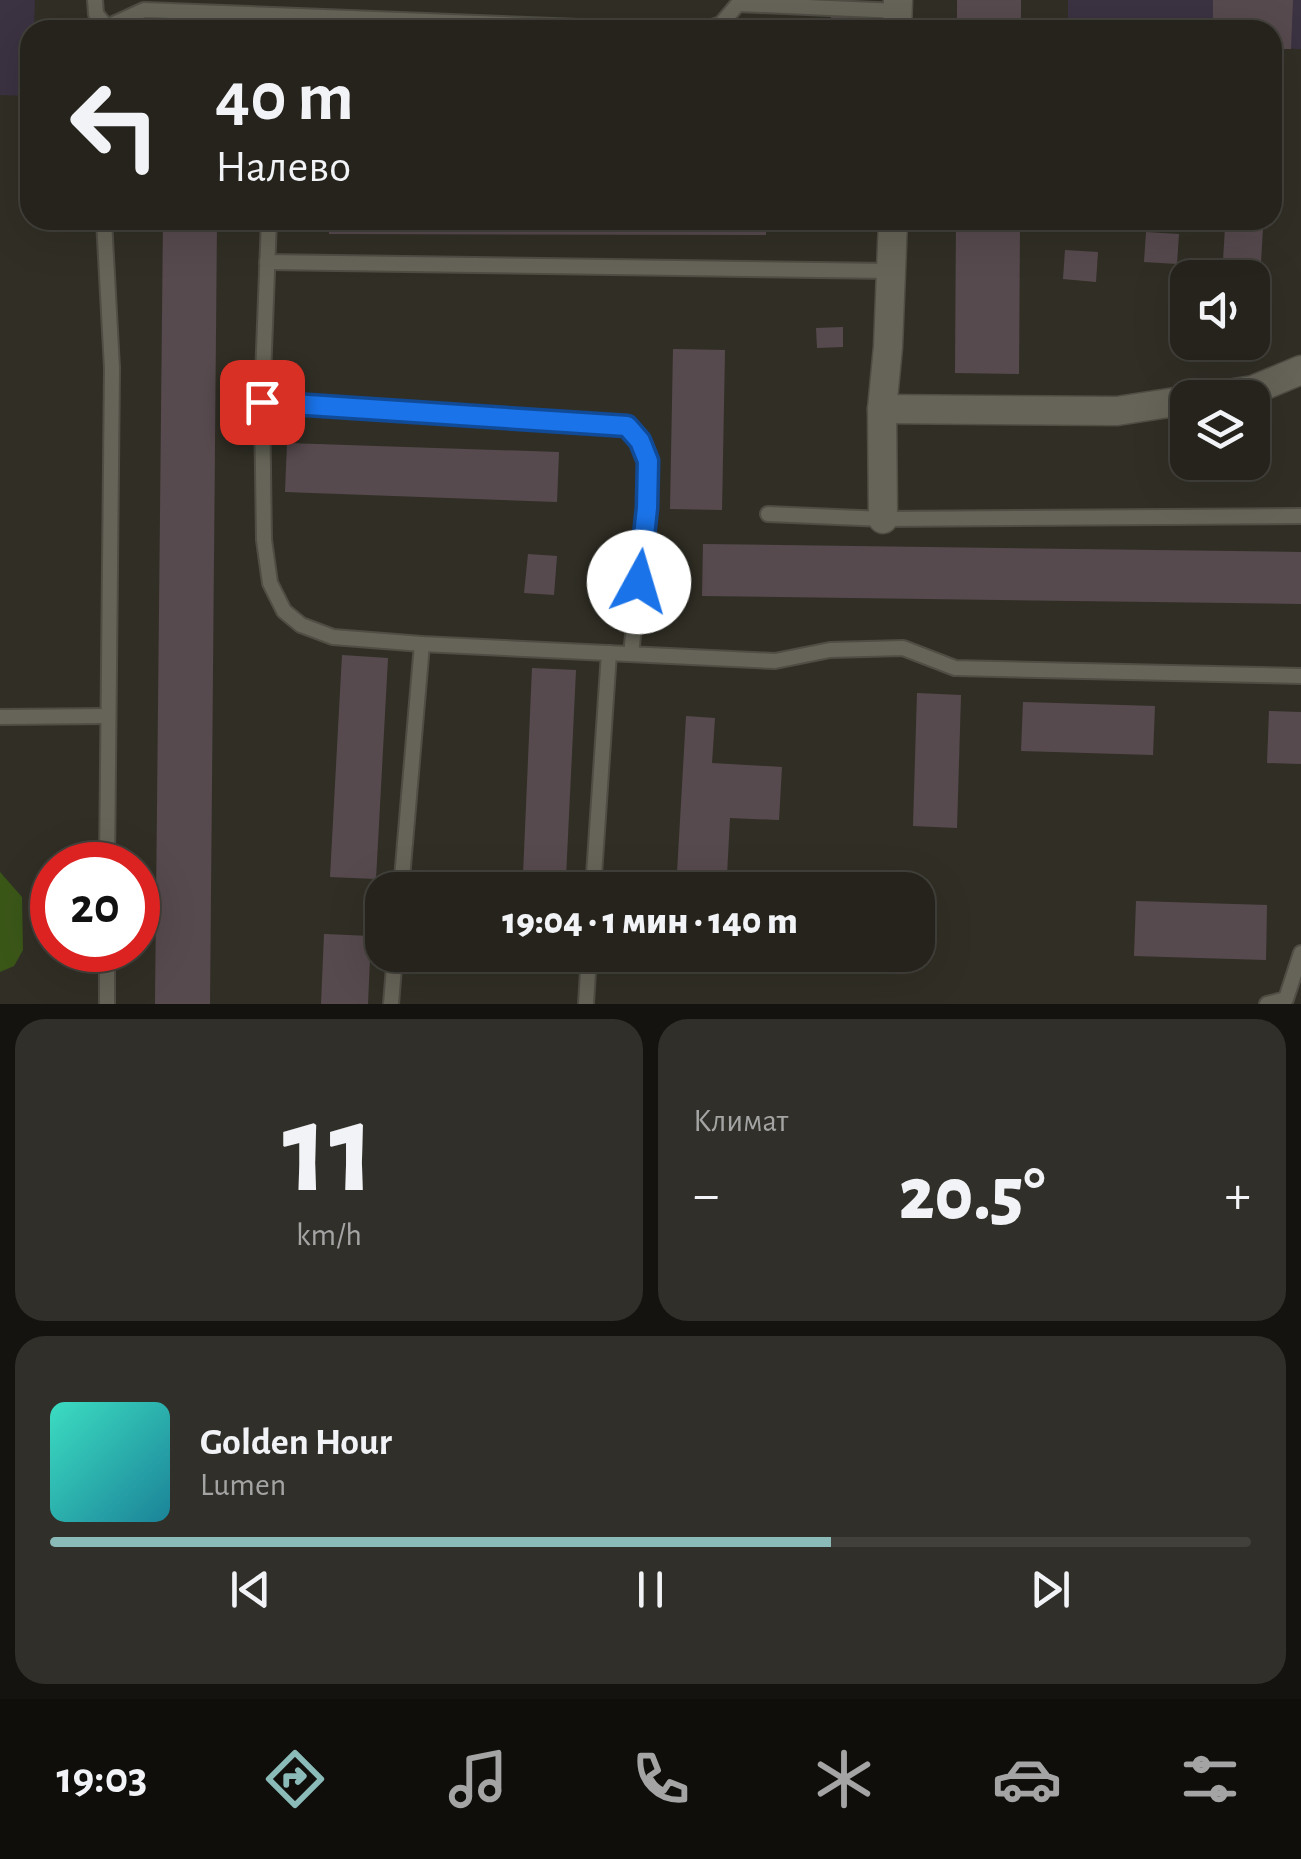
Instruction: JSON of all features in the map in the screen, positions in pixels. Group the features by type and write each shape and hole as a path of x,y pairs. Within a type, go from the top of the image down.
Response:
{"street":[{"path":"883,519 882,409 894,230"},
{"path":"1270,383 1301,370"},
{"path":"882,409 1117,411 1170,403"}],"lane":[{"path":"128,0 128,16"},
{"path":"739,2 898,14"},
{"path":"121,20 144,10 418,20"},
{"path":"274,14 274,20"},
{"path":"105,230 112,368 107,842"},
{"path":"268,230 262,402 264,540 270,583 284,611 301,626 333,637 609,654 775,661 830,650 903,648 956,668 1301,676"},
{"path":"268,262 892,271"},
{"path":"262,402 627,426 640,441 648,461 647,508 631,654"},
{"path":"768,514 883,519 1301,516"},
{"path":"402,872 422,644"},
{"path":"594,872 609,654"},
{"path":"0,716 107,716"},
{"path":"1267,1004 1286,999 1301,953"},
{"path":"107,972 107,1004"},
{"path":"391,1004 394,972"},
{"path":"586,1004 588,972"}],"shaded area":[{"path":"0,0 35,0 34,20 20,20 20,96 0,95"},
{"path":"1068,0 1301,0 1301,49 1282,48 1282,20 1068,20"}],"green space":[{"path":"0,872 22,897 23,950 14,966 0,972"}],"building":[{"path":"957,0 1021,0 1021,20 957,20"},
{"path":"1213,0 1293,0 1291,49 1282,49 1282,20 1213,20"},
{"path":"831,15 849,16 849,20 831,20"},
{"path":"163,230 217,230 210,1004 155,1004 155,972 160,972 160,842 157,842"},
{"path":"329,230 766,230 766,235 329,234"},
{"path":"956,230 1020,230 1019,374 955,373"},
{"path":"1225,230 1263,230 1261,260 1223,260"},
{"path":"1146,232 1179,234 1177,260 1170,260 1170,264 1144,262"},
{"path":"1065,250 1098,252 1096,282 1063,279"},
{"path":"843,327 843,347 817,348 816,328"},
{"path":"673,349 725,350 722,510 670,509"},
{"path":"287,443 559,452 557,502 285,492"},
{"path":"703,544 1301,552 1301,604 702,596"},
{"path":"528,554 557,556 554,595 524,593"},
{"path":"342,655 388,658 376,872 365,872 365,879 330,877"},
{"path":"532,668 576,670 566,872 523,872"},
{"path":"917,693 961,695 957,828 913,826"},
{"path":"1023,702 1155,706 1153,755 1021,751"},
{"path":"1269,711 1301,712 1301,764 1267,763"},
{"path":"686,716 715,718 712,763 782,767 779,820 730,818 727,872 677,872"},
{"path":"1136,901 1267,905 1266,960 1134,956"},
{"path":"324,934 365,936 368,1004 321,1004"}],"route":[{"path":"262,402 627,426 640,441 648,461 639,582"}]}
